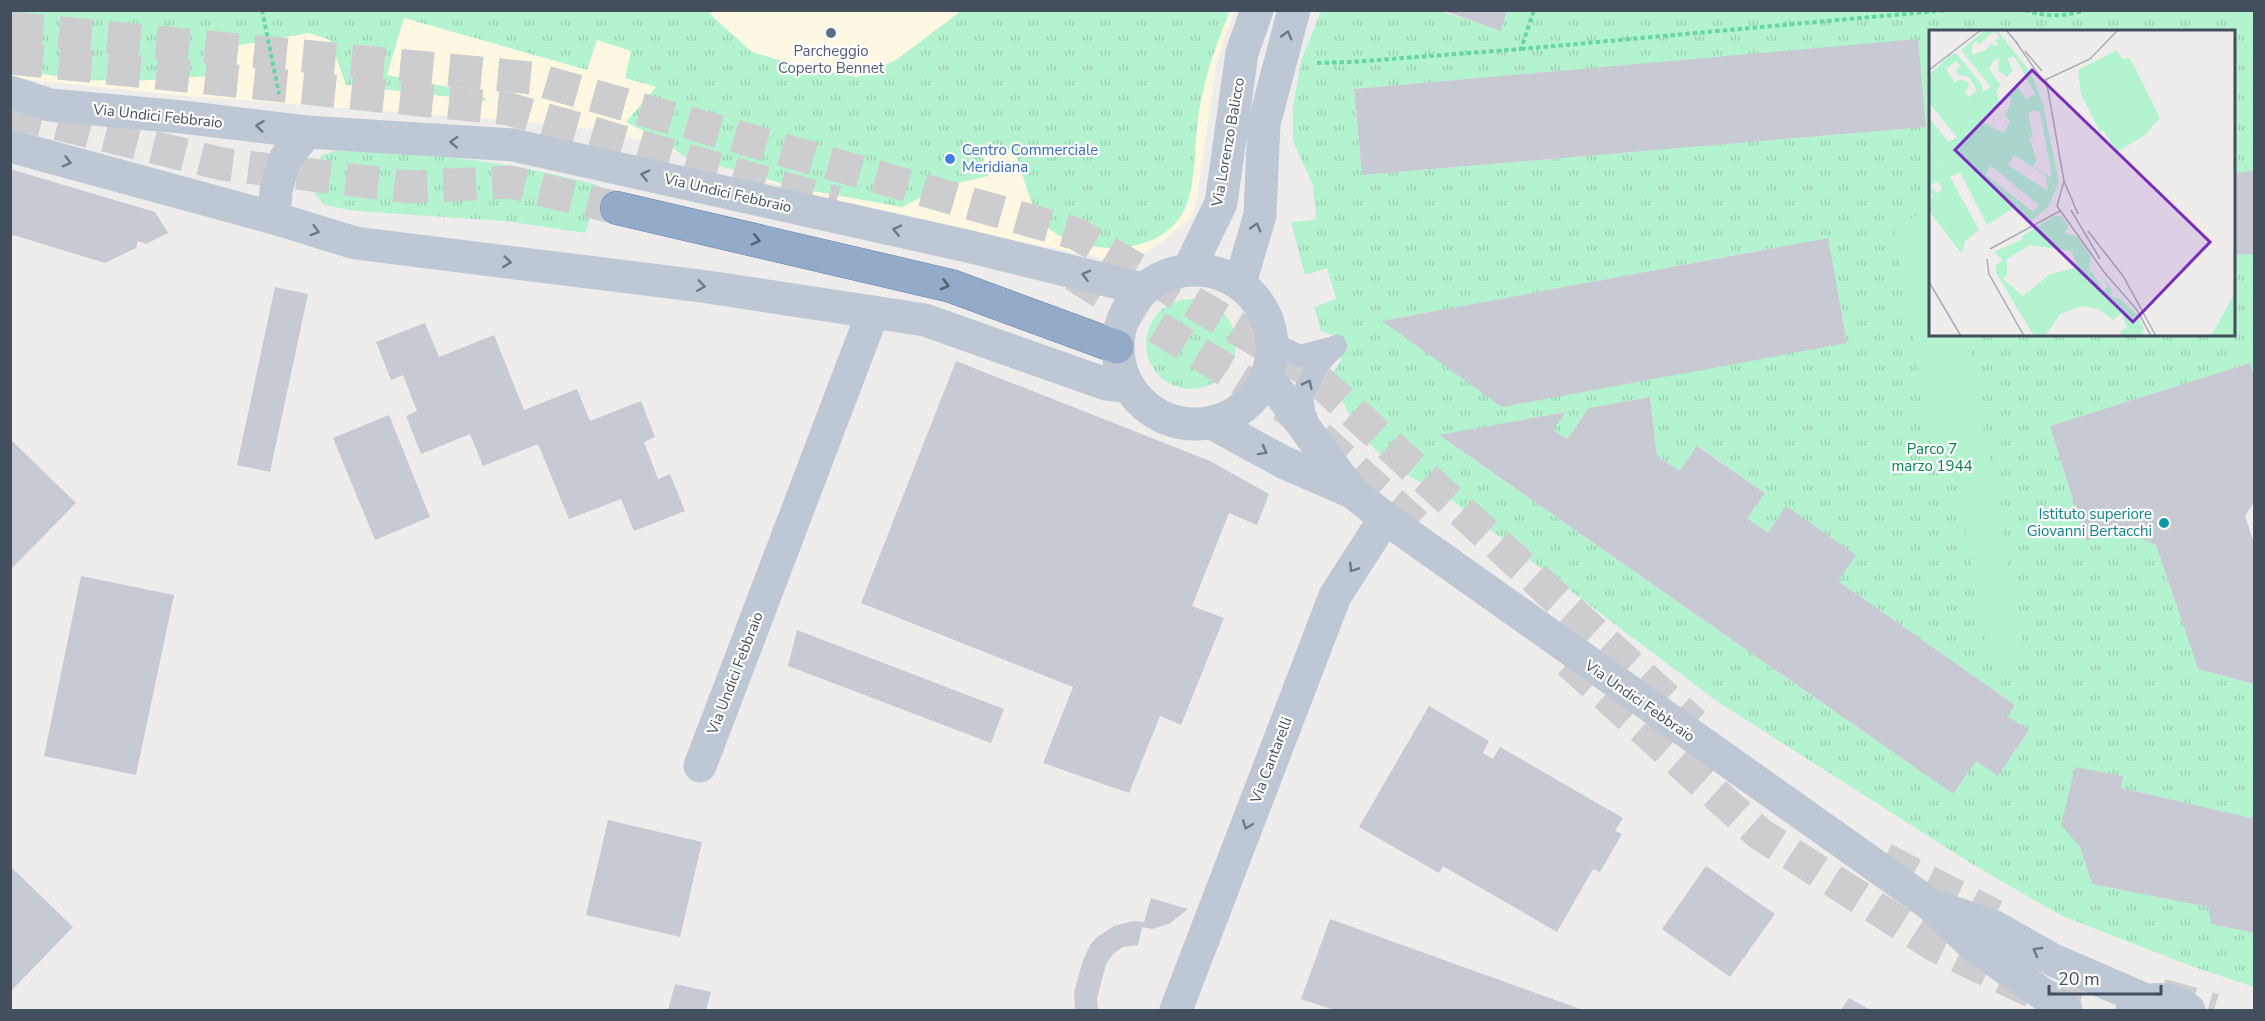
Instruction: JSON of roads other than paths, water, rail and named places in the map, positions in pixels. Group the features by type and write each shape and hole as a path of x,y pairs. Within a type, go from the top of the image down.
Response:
{"highway":[{"path":"617,208 951,286 1117,347"}],"street":[{"name":"Via Lorenzo Balicco","path":"1189,269 1221,203 1242,53 1257,10"},
{"path":"1240,283 1260,215 1264,124 1294,10"},
{"name":"Via Undici Febbraio","path":"10,92 50,105 182,117 308,132 513,145 967,246 1143,289"},
{"path":"274,218 276,190 285,159 308,132"},
{"path":"10,146 274,218 355,243 701,286 925,320 1106,384 1128,387"},
{"name":"Via Undici Febbraio","path":"1189,269 1216,272 1240,283 1262,307 1272,331 1272,358 1267,376 1255,397 1235,414 1212,423 1192,424 1172,421 1160,416 1138,400 1128,387 1119,363 1117,347 1121,323 1126,311 1143,289 1164,276 1189,269"},
{"name":"Via Undici Febbraio","path":"700,766 873,312"},
{"name":"Via Undici Febbraio","path":"1267,376 1352,492 1384,518 1931,905 1975,947 2066,1011"},
{"name":"Via Undici Febbraio","path":"1212,423 1283,462 1352,492"},
{"name":"Via Cantarelli","path":"1176,1011 1335,596 1384,518"},
{"name":"Via Undici Febbraio","path":"1931,905 1995,927 2140,1006 2160,999 2172,1001 2189,1011"}],"lane":[{"path":"1272,343 1300,356 1336,346 1318,364 1302,396 1306,430"}],"tunnel":[{"path":"10,28 532,78 1077,234 1306,369 1694,724"},
{"path":"10,58 509,109 836,203"},
{"path":"10,112 222,164 409,187 510,182 617,208"},
{"path":"1074,275 1288,409 1423,531"},
{"path":"1569,662 1760,834 1934,945 2033,992 2090,1010"},
{"path":"1884,859 1995,916"},
{"path":"2161,995 2214,1010"}],"place":[{"name":"Parcheggio Coperto Bennet","path":"831,33"},
{"name":"Centro Commerciale Meridiana","path":"950,159"},
{"name":"Istituto superiore Giovanni Bertacchi","path":"2164,523"}],"park label":[{"name":"Parco 7 marzo 1944","path":"1932,458"}]}
